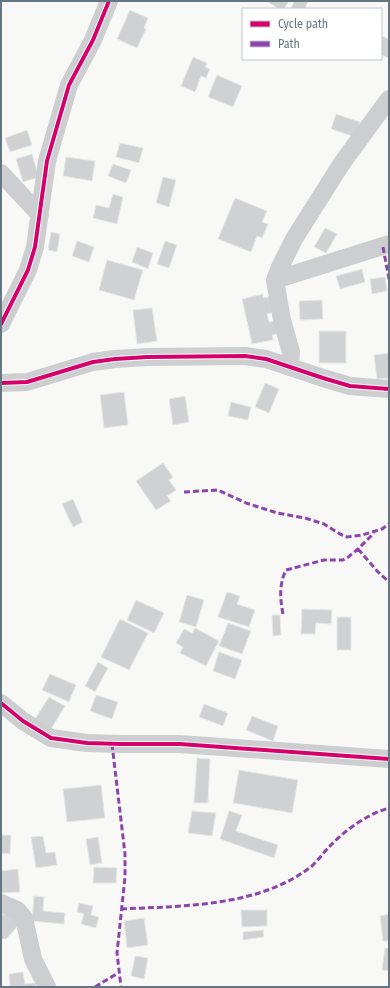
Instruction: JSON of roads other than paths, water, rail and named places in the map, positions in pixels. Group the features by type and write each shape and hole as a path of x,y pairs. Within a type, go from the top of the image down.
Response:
{"street":[{"path":"1,324 28,270 35,247 47,161 69,85 93,40 109,1"},
{"path":"290,367 291,352 282,320 275,280 294,239 342,163 389,98"},
{"path":"1,173 40,215"},
{"path":"275,280 389,244"},
{"path":"1,383 27,382 93,362 147,357 183,358 245,356 266,359 350,386 389,389"},
{"path":"1,703 23,721 51,738 87,743 180,744 389,759"},
{"path":"1,903 17,910 24,918 33,959 47,987"}]}
